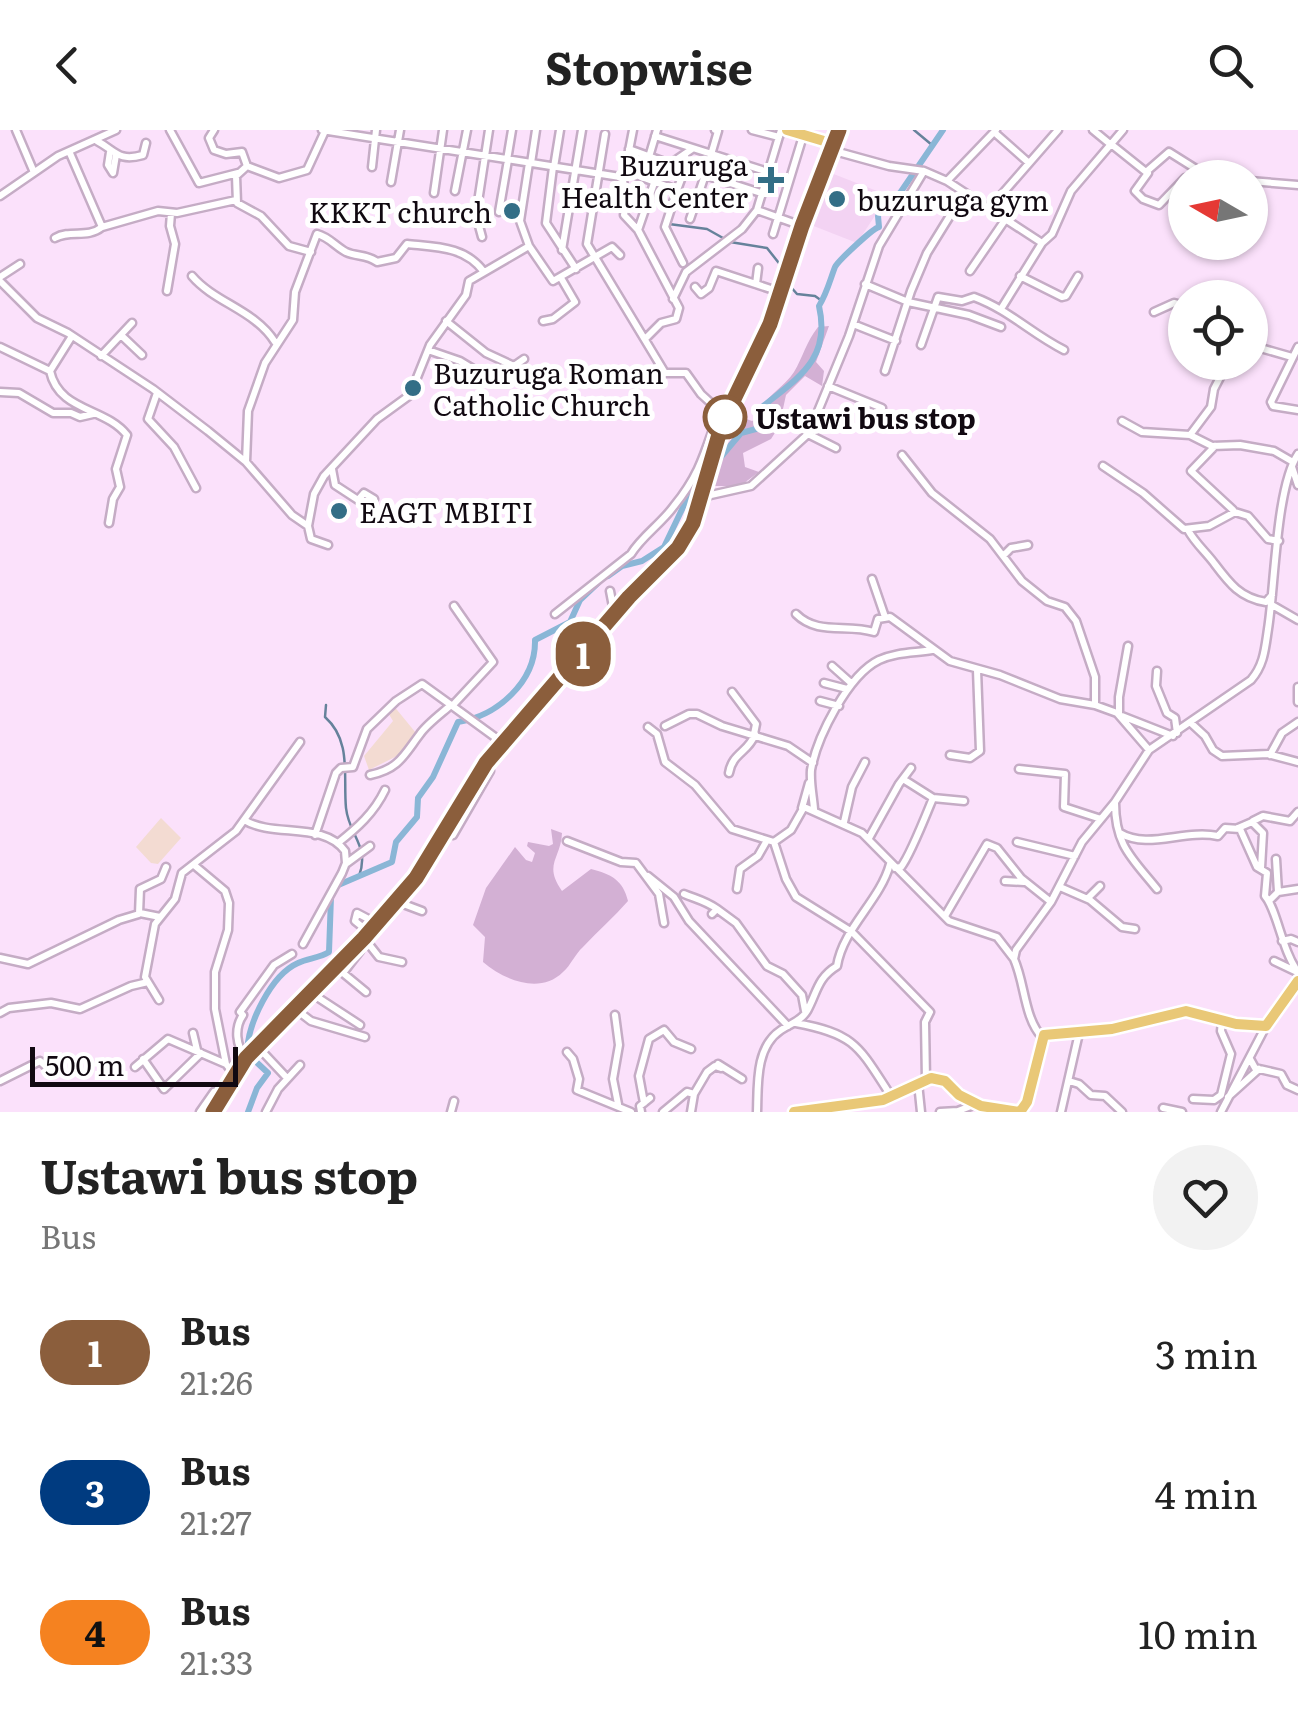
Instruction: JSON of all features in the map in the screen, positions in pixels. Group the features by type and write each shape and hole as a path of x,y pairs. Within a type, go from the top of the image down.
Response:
{"highway":[{"path":"213,1112 230,1069 344,964 370,934 452,835 486,763 570,670 614,614 678,548 702,497 722,414 770,324 835,141"}],"main road":[{"path":"783,132 835,141"},
{"path":"794,1112 888,1102 922,1082 945,1081 976,1108 1023,1111 1042,1037 1049,1033 1112,1029 1172,1012 1199,1012 1222,1020 1266,1026 1298,980"}],"street":[{"path":"16,130 34,170"},
{"path":"88,130 95,141 112,153 139,156 147,151 146,143"},
{"path":"0,196 34,170 117,130"},
{"path":"112,153 117,130"},
{"path":"170,130 198,183 238,173 246,166"},
{"path":"214,130 209,138 214,150 226,154 242,152 246,166"},
{"path":"246,166 278,178 304,171 311,165 324,130 375,134 598,176 624,174 676,190"},
{"path":"391,182 400,130"},
{"path":"434,193 443,130"},
{"path":"456,192 467,130"},
{"path":"482,237 476,219 489,130"},
{"path":"499,212 512,130"},
{"path":"536,130 520,220 529,246 550,279 561,278 612,247 620,255"},
{"path":"560,130 545,220 576,269"},
{"path":"562,250 582,130"},
{"path":"632,130 624,174 624,215 638,230 679,308 676,320 661,322 644,339"},
{"path":"690,219 717,130"},
{"path":"673,300 686,272 742,229 757,210 783,132 752,130"},
{"path":"989,209 1058,130"},
{"path":"1093,130 1126,159 1148,172"},
{"path":"1002,309 1042,242 1052,234 1071,190 1123,130"},
{"path":"947,182 995,131 1029,163"},
{"path":"649,157 656,133 768,172"},
{"path":"372,167 375,134"},
{"path":"555,614 631,554 674,506 700,470 722,414 684,372 665,373 587,242 605,134"},
{"path":"773,234 803,134"},
{"path":"835,141 947,182 1042,242"},
{"path":"629,149 672,164 693,148"},
{"path":"69,152 102,227"},
{"path":"1168,195 1159,204 1143,199 1135,191 1148,172 1170,152 1184,160"},
{"path":"683,263 664,227 686,166 685,155"},
{"path":"702,497 751,486 808,434 853,324 882,239 918,170"},
{"path":"236,200 238,173"},
{"path":"706,175 761,193"},
{"path":"638,230 654,182"},
{"path":"1268,182 1298,185"},
{"path":"886,371 928,253 964,193"},
{"path":"55,238 68,233 92,234 102,227 158,210 198,210 236,200 260,216 290,246 311,252"},
{"path":"757,210 802,226"},
{"path":"167,291 175,244 171,213"},
{"path":"970,271 1005,220"},
{"path":"246,462 247,416 275,344 293,320 295,292 318,234 350,254 369,256 378,262 396,258 407,244 421,245 469,255 484,272"},
{"path":"328,545 311,538 308,526 316,490 377,419 407,398 428,350 466,295 469,281 529,246"},
{"path":"20,264 0,279 38,318 157,392 246,462 292,515 308,526"},
{"path":"756,284 758,268"},
{"path":"695,287 701,294 708,290 716,271 781,292"},
{"path":"192,276 204,290 229,302 260,326 275,344"},
{"path":"1020,276 1062,297 1078,276"},
{"path":"543,321 576,302 561,278"},
{"path":"865,284 908,302 969,314 1002,326"},
{"path":"921,345 938,298 962,302 977,298 1002,309 1040,338 1064,350"},
{"path":"1154,312 1168,306"},
{"path":"446,321 496,359 516,366 524,358"},
{"path":"101,356 132,323"},
{"path":"853,324 896,341"},
{"path":"50,371 72,336"},
{"path":"122,336 142,355"},
{"path":"0,346 50,371 62,396 120,428 127,436 116,470 120,488 109,524"},
{"path":"1298,347 1271,403 1298,410"},
{"path":"428,350 488,378"},
{"path":"1268,351 1294,359"},
{"path":"1190,435 1211,407 1219,380"},
{"path":"828,386 882,408"},
{"path":"0,392 19,392 52,413 80,417 94,414"},
{"path":"157,392 148,419 174,446 196,488"},
{"path":"1122,421 1150,434 1190,435 1215,446 1274,450 1292,464 1298,485"},
{"path":"808,434 836,448"},
{"path":"1215,446 1191,471 1235,512 1248,516 1268,539 1279,540"},
{"path":"1014,958 1060,887 1075,856 1149,750 1192,724 1256,674 1263,660 1272,604 1284,489 1298,454"},
{"path":"902,455 932,493 990,539 1022,581 1047,602 1066,608 1080,628 1095,677 1095,705"},
{"path":"1103,466 1143,492 1188,530 1230,586 1252,600 1266,602 1273,594"},
{"path":"332,468 336,487 355,500 363,494 374,498"},
{"path":"1188,530 1209,526 1235,512"},
{"path":"1004,555 1011,548 1028,545"},
{"path":"872,578 885,617"},
{"path":"610,592 614,614"},
{"path":"1272,604 1298,620"},
{"path":"370,775 397,764 420,733 492,662 454,606"},
{"path":"796,614 815,628 858,627 873,632 876,620 885,617 898,621 950,661 1000,675 1060,699 1095,705 1174,735"},
{"path":"1128,646 1119,694 1120,716 1149,750"},
{"path":"780,853 802,808 813,763 849,686 880,660 901,652 932,650"},
{"path":"832,666 849,686"},
{"path":"950,755 970,758 980,751 978,670"},
{"path":"1157,671 1156,686 1167,713 1175,718 1174,735"},
{"path":"315,835 338,769 353,766 367,729 376,718 422,684 502,743"},
{"path":"824,684 849,686"},
{"path":"1298,687 1298,702"},
{"path":"728,774 732,759 751,745 756,724 732,692"},
{"path":"820,701 839,706"},
{"path":"665,726 692,713 791,748 813,763"},
{"path":"1270,754 1282,733 1298,722"},
{"path":"1192,724 1222,756 1270,754 1298,762"},
{"path":"648,727 657,734 665,762 696,785 733,830 770,842 780,853 786,879 796,898 852,932 930,1012 926,1022 921,1112"},
{"path":"160,1000 145,976 152,936 160,916 175,900 182,873 236,831 300,742"},
{"path":"844,822 852,787 865,762"},
{"path":"869,838 912,768"},
{"path":"1019,768 1065,774 1064,807 1101,819"},
{"path":"811,777 814,809"},
{"path":"902,780 933,798 964,801"},
{"path":"338,842 376,807 385,790"},
{"path":"892,866 901,867 909,856 911,841 933,798"},
{"path":"1115,802 1114,820 1131,860 1157,889"},
{"path":"802,808 844,822 869,838 944,917 997,937 1014,958 1031,1019 1042,1037"},
{"path":"1120,833 1140,842 1202,832 1218,836 1226,828 1238,828 1263,816 1288,822 1298,812"},
{"path":"244,820 256,826 338,842 346,864"},
{"path":"1252,822 1265,836 1260,869"},
{"path":"1238,828 1260,869 1267,874 1265,895 1297,972"},
{"path":"737,889 740,870 770,842 788,833"},
{"path":"567,841 621,862 634,862 674,897 689,921 791,1024 829,1029 850,1040 874,1068 888,1102"},
{"path":"1017,842 1075,856"},
{"path":"944,917 987,844 997,848 1025,882 1051,902"},
{"path":"303,944 346,864 370,846"},
{"path":"1276,859 1278,892"},
{"path":"194,864 225,891 229,903 228,930 214,986 216,1022 230,1069"},
{"path":"757,1112 761,1061 772,1038 804,1017 814,990 825,974 837,966 839,952 884,886 892,866"},
{"path":"140,912 140,889 159,881 166,867"},
{"path":"648,876 661,897 664,922"},
{"path":"1005,881 1025,882"},
{"path":"1086,898 1100,886"},
{"path":"1060,887 1086,898 1110,920 1135,929"},
{"path":"1270,900 1278,892 1298,888"},
{"path":"686,894 704,900 714,912 736,923 767,966 784,974 802,995 806,1004 804,1017"},
{"path":"397,901 422,912"},
{"path":"0,958 28,964 140,912 160,916"},
{"path":"370,934 379,957 402,962"},
{"path":"1282,940 1298,942"},
{"path":"244,1056 237,1029 243,1014 240,1012 274,965 292,954"},
{"path":"1274,960 1297,972"},
{"path":"344,964 344,977 366,992"},
{"path":"0,1012 55,1003 80,1010 148,982"},
{"path":"310,992 360,1025"},
{"path":"296,1010 311,1021 365,1037"},
{"path":"616,1015 619,1045 613,1079 618,1106"},
{"path":"1193,1099 1214,1100 1222,1096 1231,1054 1221,1030 1222,1020"},
{"path":"1220,1112 1266,1026"},
{"path":"641,1112 640,1106 647,1100 639,1076 649,1040 664,1030 674,1042 691,1048"},
{"path":"193,1033 199,1052"},
{"path":"1061,1112 1079,1033"},
{"path":"135,1066 168,1039 230,1069"},
{"path":"257,1046 286,1078"},
{"path":"143,1059 164,1090 199,1052"},
{"path":"567,1052 580,1079 577,1090 630,1112"},
{"path":"1250,1058 1253,1066 1281,1074 1287,1085 1298,1090"},
{"path":"0,1081 40,1061 52,1072"},
{"path":"691,1112 694,1094 707,1072 722,1064 742,1079"},
{"path":"266,1112 286,1078 300,1065"},
{"path":"1227,1098 1259,1070"},
{"path":"1069,1081 1094,1096 1108,1098 1122,1112"},
{"path":"200,1112 214,1092"},
{"path":"663,1112 686,1092 694,1094"},
{"path":"450,1112 454,1101"},
{"path":"940,1112 976,1108"},
{"path":"1162,1108 1182,1112"}],"shaded area":[{"path":"826,171 882,193 876,214 857,243 806,223"},
{"path":"829,326 816,362 824,371 822,386 805,376 786,395 781,418 789,425 785,429 780,425 771,439 743,453 745,467 759,472 740,486 709,486 714,459 737,433 731,424 735,415 752,421 758,418 764,404 794,372 818,327"},
{"path":"393,705 416,733 416,742 407,751 369,770 364,756 393,721 387,711"},
{"path":"161,818 181,838 158,864 151,863 136,847"},
{"path":"551,829 562,833 553,868 562,891 591,869 615,879 628,901 563,972 544,983 533,984 511,979 483,962 485,937 473,925 486,888 515,847 532,862 535,853 528,842 553,844"}],"waterway":[{"path":"914,130 932,145"},
{"path":"608,576 664,547 697,478 715,464 741,433 764,427 762,407 799,376 816,353 822,324 819,306 835,267 879,227 878,216 886,200 900,193 943,130"},
{"path":"669,224 707,229 723,238"},
{"path":"730,242 767,248 782,267"},
{"path":"790,286 797,294 822,301"},
{"path":"336,886 392,862 396,842 417,817 418,798 433,777 458,722 487,713 512,694 529,670 535,640 570,622 580,600 598,583"},
{"path":"326,705 325,717 334,726 343,748 346,808 361,849 359,876"},
{"path":"247,1052 256,1014 279,978 298,963 329,952 331,897"},
{"path":"248,1112 268,1073 252,1058"},
{"path":"217,1091 229,1073"}],"bus line":[{"name":"1","path":"213,1112 246,1058 383,918 416,878 486,763 629,597 678,548 693,523 722,424 770,324 839,130"}],"place":[{"name":"Buzuruga Health Center","path":"771,180"},
{"name":"buzuruga gym","path":"837,199"},
{"name":"KKKT church","path":"512,211"},
{"name":"Buzuruga Roman Catholic Church","path":"413,388"},
{"name":"Ustawi bus stop","path":"725,417"},
{"name":"EAGT MBITI","path":"339,511"}]}
